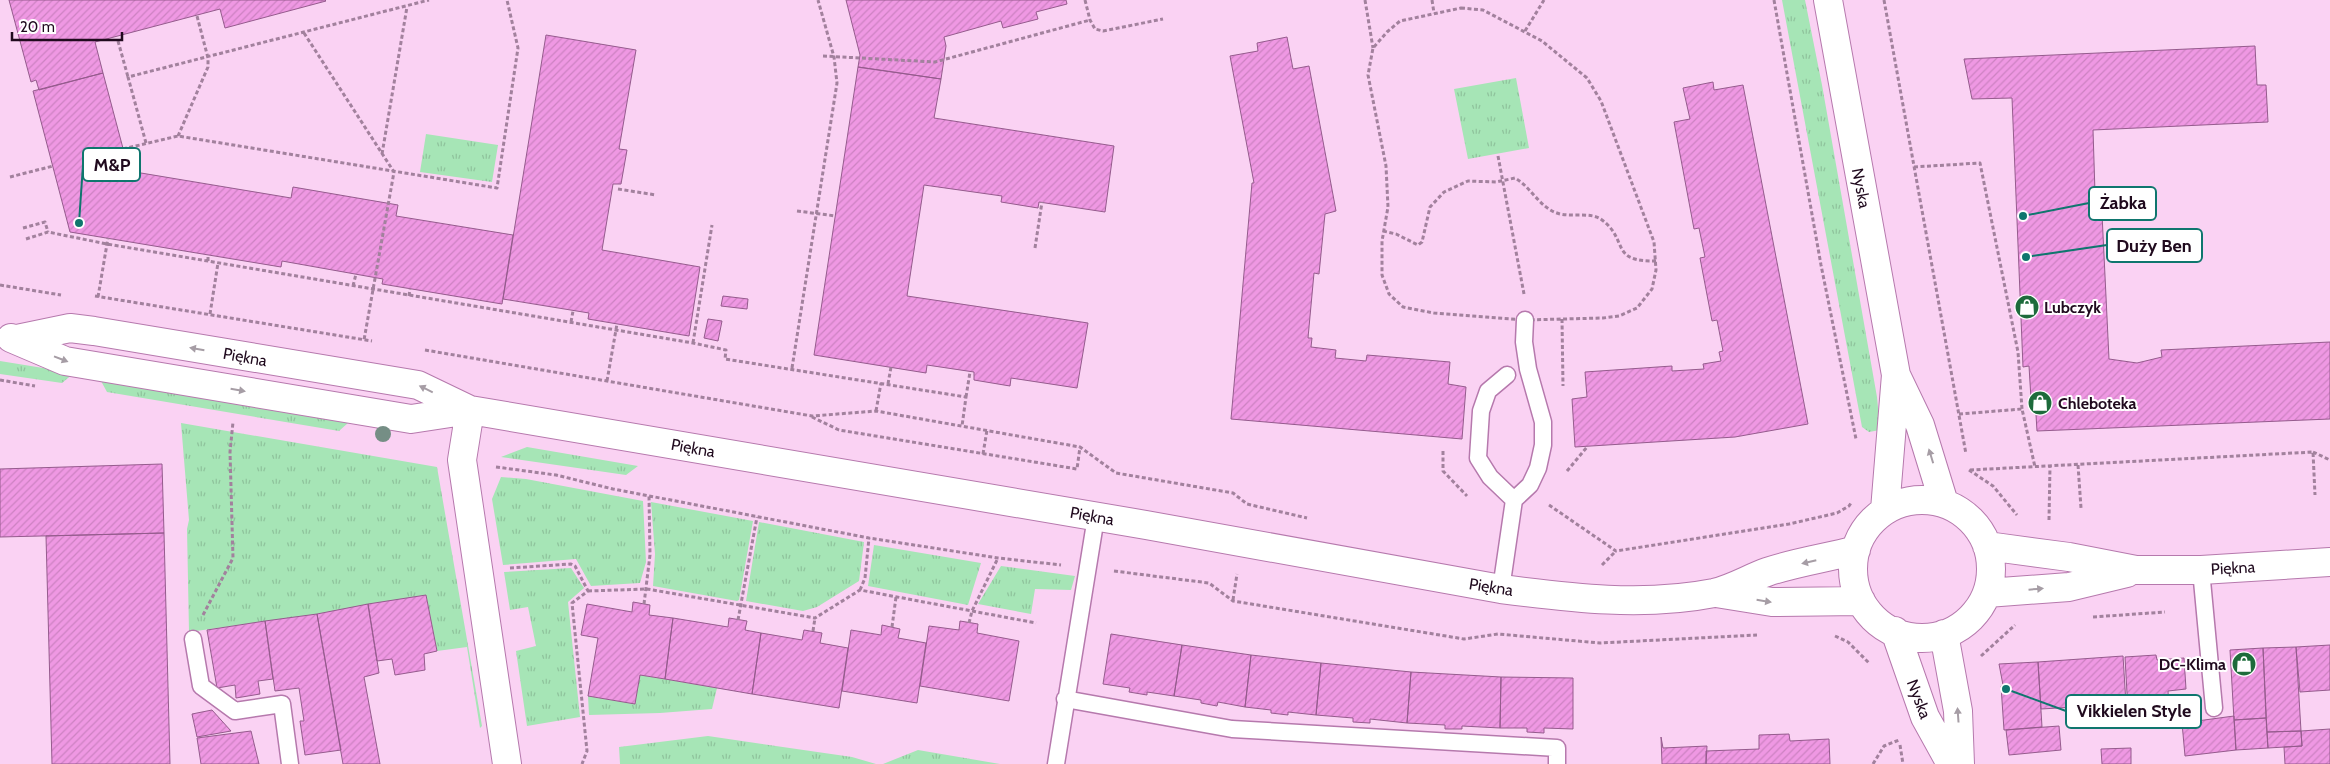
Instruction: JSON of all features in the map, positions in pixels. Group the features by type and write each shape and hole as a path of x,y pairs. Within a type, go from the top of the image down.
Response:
{"street":[{"name":"Nyska","path":"1828,0 1896,375 1885,510"},
{"name":"Piękna","path":"8,338 65,361 411,419 470,410 1096,517 1501,589 1620,600 1659,600 1716,592 1768,572 1856,550"},
{"name":"Nyska","path":"1896,375 1920,425 1944,503"},
{"path":"470,410 462,460 505,764"},
{"path":"1914,500 1934,500 1944,503 1969,518 1982,532 1992,570 1987,593 1979,609 1965,623 1944,634 1926,638 1906,636 1887,628 1871,615 1861,601 1854,579 1854,560 1858,542 1868,526 1885,510 1914,500"},
{"name":"Piękna","path":"1987,546 2069,557 2136,570 2201,570 2330,562"},
{"name":"Piękna","path":"1987,593 2069,587 2136,570"},
{"name":"Piękna","path":"1716,592 1772,602 1861,601"},
{"name":"Nyska","path":"1895,631 1925,717 1952,764"},
{"name":"Nyska","path":"1944,634 1958,711 1960,764"}],"lane":[{"path":"1501,589 1514,500 1530,485 1538,468 1544,445 1543,422 1528,369 1524,342 1525,315"},
{"path":"1508,375 1488,391 1481,411 1478,458 1490,476 1514,500"},
{"path":"1056,764 1065,699 1096,517"},
{"path":"2201,570 2214,708"},
{"path":"194,639 201,686 235,711 282,704 290,764"},
{"path":"1065,699 1232,729 1557,748 1557,764"}],"path":[{"path":"128,77 429,0"},
{"path":"123,149 178,136 497,188 518,48 507,0"},
{"path":"792,368 837,83 834,57 818,0"},
{"path":"1084,0 1095,29 1103,31 1163,19"},
{"path":"1365,0 1374,48 1368,75 1386,166 1388,206 1383,231 1382,275 1389,294 1404,307 1434,313 1525,315 1562,320 1611,317 1637,308 1652,289 1656,270 1654,242 1600,101 1587,78 1555,51 1524,31 1483,10 1462,8 1400,21 1387,32 1374,48"},
{"path":"1432,0 1434,13"},
{"path":"1524,31 1544,0"},
{"path":"1774,0 1821,265 1856,441"},
{"path":"1884,0 1969,470 1994,486 2009,507 2022,519"},
{"path":"382,154 407,6"},
{"path":"178,136 208,68 208,58 197,16"},
{"path":"823,56 935,62 1090,20"},
{"path":"304,33 394,172 364,340"},
{"path":"118,41 146,143"},
{"path":"1498,156 1526,301"},
{"path":"1914,167 1980,163 2018,352 2022,409 2035,467"},
{"path":"10,176 53,166"},
{"path":"1383,231 1396,234 1418,245 1422,242 1430,207 1444,192 1468,181 1496,182 1515,178 1521,181 1546,208 1569,216 1596,217 1603,220 1613,232 1624,255 1630,259 1656,261"},
{"path":"618,189 656,195"},
{"path":"1035,248 1042,202"},
{"path":"797,211 836,216"},
{"path":"23,228 45,222 48,232"},
{"path":"692,343 712,225"},
{"path":"26,240 48,232 373,290 692,343 726,350 725,359 966,396"},
{"path":"98,296 108,238"},
{"path":"208,255 208,261"},
{"path":"210,314 218,263"},
{"path":"353,286 356,274"},
{"path":"0,285 38,291"},
{"path":"408,296 410,289"},
{"path":"571,322 573,310"},
{"path":"1562,320 1563,393"},
{"path":"608,381 617,324"},
{"path":"888,384 891,367"},
{"path":"962,426 970,372"},
{"path":"876,411 881,383"},
{"path":"750,406 812,416 876,411 1080,446 1116,473 1233,493 1247,504 1315,520"},
{"path":"1959,414 2022,409"},
{"path":"812,416 839,430 1077,469 1080,446"},
{"path":"200,620 233,558 230,452 233,421"},
{"path":"983,454 986,430"},
{"path":"1443,451 1442,466 1446,475 1470,498"},
{"path":"1969,470 2313,452 2330,460"},
{"path":"2313,452 2315,495"},
{"path":"2078,465 2081,508"},
{"path":"492,466 556,475 649,496 869,538 998,558 1089,567 1210,583 1233,601 1464,640 1498,634 1600,643 1761,634"},
{"path":"2049,526 2050,466"},
{"path":"644,604 647,589 649,496"},
{"path":"1542,500 1616,551 1789,524 1837,513 1849,506 1853,499"},
{"path":"738,620 757,517"},
{"path":"2040,519 2049,519"},
{"path":"582,764 587,751 572,603 588,591 647,589 815,618 860,590 865,578 869,538"},
{"path":"969,623 972,611 998,558"},
{"path":"508,568 572,564 575,566 588,591"},
{"path":"1233,601 1238,568"},
{"path":"860,590 1036,623"},
{"path":"892,627 896,597"},
{"path":"2087,618 2164,612"},
{"path":"813,631 815,618"},
{"path":"1976,661 2017,623"},
{"path":"1833,634 1848,642 1864,656 1874,669"},
{"path":"1897,731 1903,764"},
{"path":"1873,764 1884,746 1900,740"}],"green space":[{"path":"1782,0 1805,0 1822,85 1877,397 1880,430 1869,432 1862,427"},
{"path":"1516,78 1529,148 1468,159 1454,89"},
{"path":"426,134 498,145 492,182 420,172"},
{"path":"0,361 74,373 62,383 0,374"},
{"path":"101,381 348,423 339,431 107,392"},
{"path":"181,423 437,467 482,726 480,728 467,647 437,651 426,595 317,614 189,632 187,529 189,520"},
{"path":"527,447 638,466 626,475 501,457"},
{"path":"501,477 526,479 643,501 646,562 640,583 591,586 576,559 503,565 492,499"},
{"path":"651,502 753,521 739,600 653,586 655,554"},
{"path":"759,522 864,542 859,581 817,607 803,611 746,601"},
{"path":"874,545 981,563 968,605 868,586"},
{"path":"1001,566 1075,576 1071,590 1035,589 1031,614 978,604"},
{"path":"571,568 584,588 568,602 580,717 527,726 516,651 536,646 528,607 510,610 504,572"},
{"path":"640,675 717,688 712,709 589,715 588,696 635,704"},
{"path":"708,736 852,757 876,764 620,764 619,747"},
{"path":"918,750 1000,764 883,764"}],"building":[{"path":"9,0 326,1 225,28 220,9 95,42 103,73 39,90 36,80 31,82"},
{"path":"846,0 1066,0 1067,4 1036,12 1038,19 1003,28 1001,21 944,37 946,46 941,79 858,67 860,55"},
{"path":"546,35 636,50 619,149 627,150 621,184 613,184 602,250 700,267 689,336 588,319 589,313 503,299"},
{"path":"1287,37 1293,69 1309,66 1336,211 1325,214 1319,274 1314,273 1308,338 1312,338 1311,347 1336,350 1335,358 1366,361 1367,355 1450,362 1448,384 1466,387 1462,439 1231,419 1252,183 1254,183 1230,56 1258,51 1257,43"},
{"path":"2255,46 2257,85 2266,85 2268,122 2093,130 2095,193 2101,193 2109,359 2137,363 2162,357 2161,350 2330,342 2330,419 2037,431 2035,399 2031,399 2029,366 2023,367 2012,98 1972,99 1964,59"},
{"path":"858,67 941,79 934,118 1114,146 1105,212 1039,202 1038,208 1001,202 1002,196 924,185 907,296 1088,323 1077,388 1011,378 1010,386 974,380 974,372 927,365 926,373 814,355"},
{"path":"103,73 129,171 291,198 293,187 398,205 396,216 513,235 502,304 382,284 383,279 282,261 281,267 70,232 33,91"},
{"path":"1713,82 1714,90 1743,85 1808,424 1735,437 1575,447 1572,399 1587,397 1585,372 1672,366 1672,371 1704,369 1703,364 1721,361 1719,352 1723,351 1717,320 1712,321 1700,258 1705,257 1699,228 1694,229 1674,122 1690,119 1683,88"},
{"path":"723,296 748,299 747,309 721,306"},
{"path":"708,319 722,321 718,341 704,338"},
{"path":"162,464 164,533 0,537 0,469"},
{"path":"164,533 170,764 52,764 46,536"},
{"path":"426,595 437,651 424,654 425,670 395,675 392,659 377,661 368,604"},
{"path":"633,602 650,605 649,615 673,618 665,679 640,675 635,704 588,696 598,638 581,635 587,604 632,612"},
{"path":"368,604 379,673 364,677 380,764 343,764 317,614"},
{"path":"317,614 341,750 305,755 300,721 304,721 299,688 275,691 265,621"},
{"path":"673,618 728,627 729,618 747,621 745,630 761,633 752,694 665,679"},
{"path":"265,621 273,679 258,681 260,694 236,698 235,685 217,688 207,630"},
{"path":"960,621 978,624 977,633 1019,641 1009,701 920,686 929,626 959,630"},
{"path":"882,625 900,629 898,638 926,643 917,703 842,691 851,630 881,635"},
{"path":"804,630 822,633 820,643 848,648 839,708 752,694 761,633 802,640"},
{"path":"1111,634 1182,645 1174,696 1147,692 1147,695 1129,692 1130,688 1103,684"},
{"path":"1182,645 1251,655 1245,707 1218,702 1217,706 1201,703 1201,700 1174,696"},
{"path":"2330,645 2330,690 2300,692 2296,647"},
{"path":"2296,647 2301,731 2267,732 2263,648"},
{"path":"2263,648 2266,718 2234,720 2230,650"},
{"path":"1251,655 1321,663 1316,715 1288,712 1288,715 1271,713 1271,710 1245,707"},
{"path":"2156,655 2157,660 2184,658 2186,689 2168,691 2169,709 2128,711 2125,657"},
{"path":"2123,656 2126,704 2041,709 2038,662"},
{"path":"2038,662 2042,727 2004,730 2001,686 2003,685 1999,664"},
{"path":"1321,663 1411,672 1407,723 1370,719 1370,723 1353,722 1353,718 1316,715"},
{"path":"1411,672 1501,677 1500,728 1462,726 1462,729 1445,729 1445,725 1407,723"},
{"path":"1501,677 1573,678 1573,729 1544,728 1544,733 1527,732 1527,728 1500,728"},
{"path":"212,710 231,731 197,737 192,714"},
{"path":"2234,716 2236,750 2185,756 2182,723"},
{"path":"2266,718 2268,748 2236,750 2234,720"},
{"path":"2059,726 2061,750 2009,755 2006,730"},
{"path":"2330,729 2330,764 2285,764 2284,747 2302,746 2301,731"},
{"path":"251,731 259,764 201,764 197,738"},
{"path":"2301,731 2302,746 2268,748 2267,732"},
{"path":"1789,734 1790,741 1829,739 1830,764 1706,764 1706,751 1759,749 1759,735"},
{"path":"1661,737 1663,748 1707,746 1706,764 1662,764"},
{"path":"2131,748 2131,764 2102,764 2101,749"}],"place":[{"name":"Żabka","path":"2023,216"},
{"name":"M&P","path":"79,223"},
{"name":"Duży Ben","path":"2026,257"},
{"name":"Lubczyk","path":"2027,307"},
{"name":"Chleboteka","path":"2040,403"},
{"name":"DC-Klima","path":"2244,664"},
{"name":"Vikkielen Style","path":"2006,689"}]}
